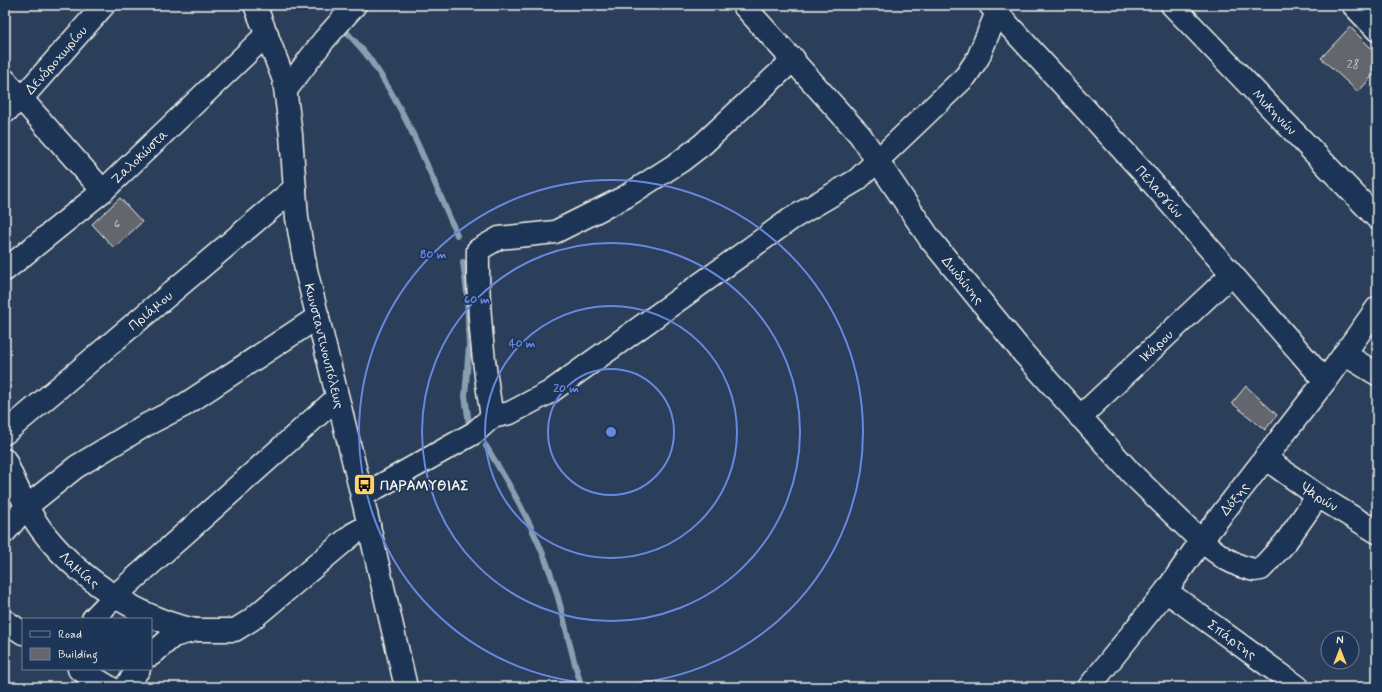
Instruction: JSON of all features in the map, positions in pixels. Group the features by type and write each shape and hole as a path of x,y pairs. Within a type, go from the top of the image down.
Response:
{"street":[{"name":"Δενδροχωρίου","path":"5,112 22,98 104,5"},
{"name":"Κωνσταντινουπόλεως","path":"255,5 280,67 286,90 294,188 303,250 406,687"},
{"path":"286,90 324,40 355,5"},
{"name":"Δωδώνης","path":"743,5 860,135 930,239 1024,354 1132,473 1201,541 1224,558 1240,566 1254,570 1261,569 1285,543 1318,496"},
{"name":"Μυκηνών","path":"1172,5 1377,218"},
{"path":"1353,5 1377,30"},
{"path":"362,496 474,433 492,417 510,413 550,392 791,219 857,180 966,76 978,58 994,9"},
{"name":"Πελασγών","path":"994,9 1142,171 1231,275 1325,380"},
{"name":"Ζαλοκώστα","path":"5,270 103,191 267,34"},
{"path":"492,417 482,355 478,250 499,238 555,232 625,197 681,161 703,144 794,60"},
{"path":"5,80 103,191"},
{"name":"Πριάμου","path":"5,433 294,188"},
{"name":"Ικάρου","path":"1080,417 1231,275"},
{"name":"Δόξης","path":"1089,687 1166,591 1201,541 1325,380 1377,308"},
{"path":"5,532 26,507 76,467 144,426 183,406 318,318"},
{"path":"1344,354 1377,374"},
{"path":"94,618 116,596 337,398"},
{"name":"Ψαρών","path":"1266,458 1318,496 1377,532"},
{"name":"Λαμίας","path":"5,460 26,507 47,537 65,556 100,587 146,613 177,627 196,630"},
{"path":"152,654 173,636 196,630 235,630 251,620 353,534 369,525"},
{"name":"Σπάρτης","path":"1166,591 1298,687"},
{"path":"81,670 109,687"},
{"path":"125,687 138,670"}],"building":[{"path":"1350,27 1377,54 1377,71 1358,92 1321,58"},
{"path":"120,198 142,222 114,248 92,224"},
{"path":"1246,386 1277,415 1265,430 1232,403"}],"waterway":[{"path":"345,30 369,58 395,99 418,144 457,235"},
{"path":"463,262 467,292 469,346 465,396 469,424"},
{"path":"486,446 522,509 545,558 556,589 582,687"}],"place":[{"name":"ΠΑΡΑΜΥΘΙΑΣ","path":"365,485"}]}
